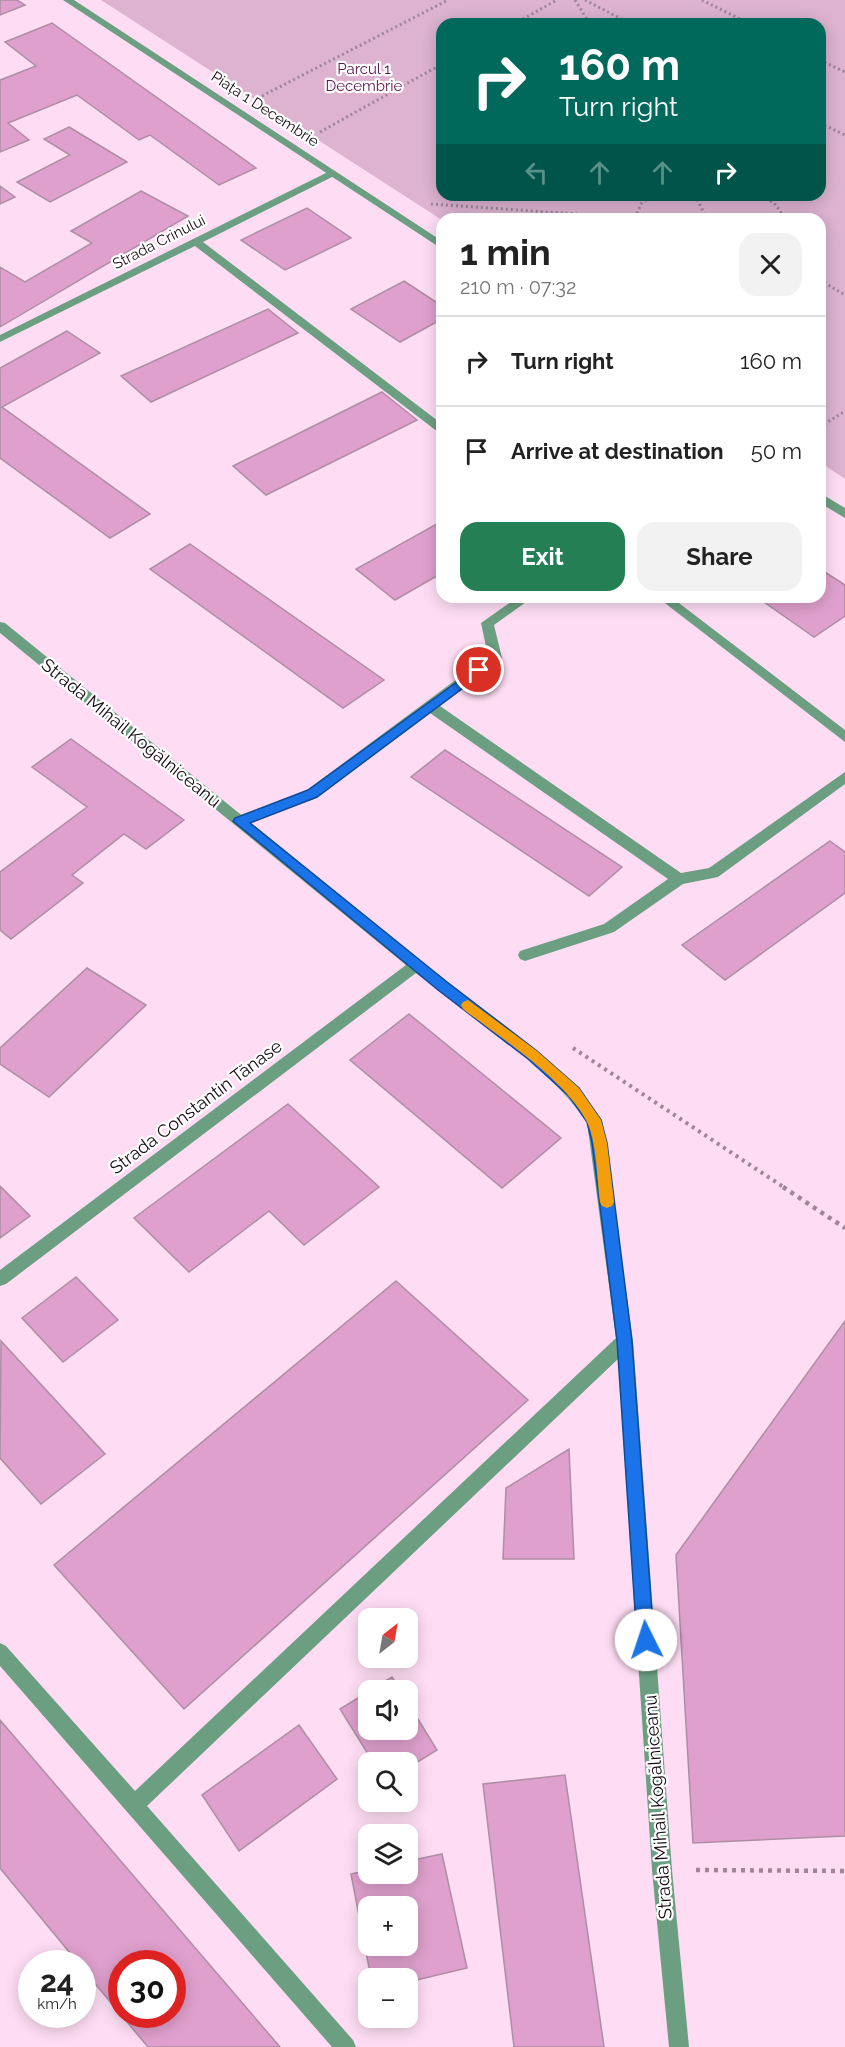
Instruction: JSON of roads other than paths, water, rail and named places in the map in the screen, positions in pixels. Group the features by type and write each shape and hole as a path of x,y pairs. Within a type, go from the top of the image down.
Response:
{"street":[{"name":"Piața 1 Decembrie","path":"68,0 436,242"},
{"name":"Strada Crinului","path":"0,339 332,173"},
{"path":"195,241 436,424"},
{"path":"826,501 845,514"},
{"path":"240,821 312,794 495,658 488,623 517,603"},
{"path":"671,603 845,737"},
{"name":"Strada Mihail Kogălniceanu","path":"0,626 416,965 532,1055 574,1092 594,1120 625,1341 662,1870 679,2047"},
{"path":"430,706 679,879"},
{"path":"525,954 609,928 679,879 713,873 845,777"},
{"name":"Strada Constantin Tănase","path":"0,1279 416,965"},
{"path":"134,1805 625,1341"},
{"path":"0,1652 346,2047"}],"park label":[{"name":"Parcul 1 Decembrie","path":"364,78"}]}
